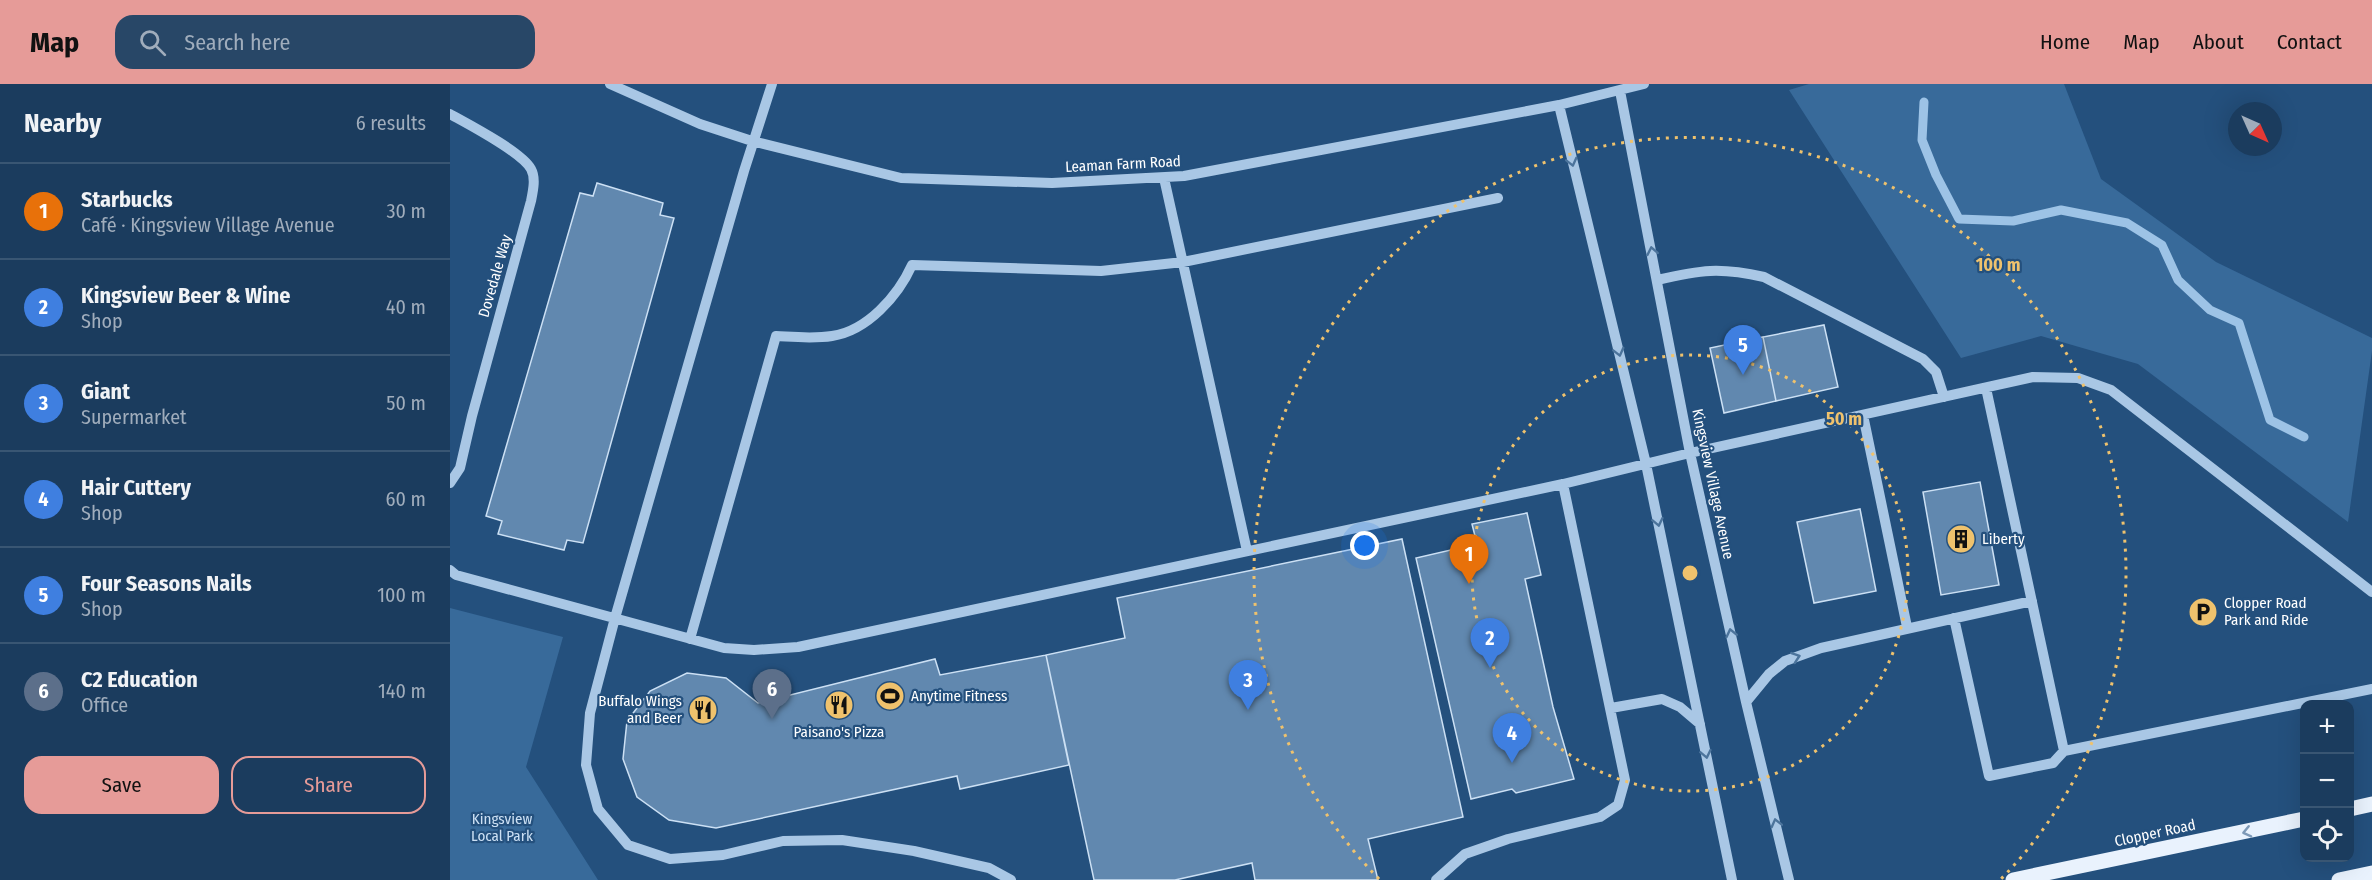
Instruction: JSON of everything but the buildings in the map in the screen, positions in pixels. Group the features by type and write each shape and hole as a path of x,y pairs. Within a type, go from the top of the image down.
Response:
{"main road":[{"path":"2354,808 2372,804"},
{"name":"Clopper Road","path":"2013,880 2300,820"},
{"path":"2339,880 2372,873"}],"street":[{"name":"Leaman Farm Road","path":"610,84 700,124 753,141 901,178 1052,183 1164,178 1195,174 1559,105 1620,92 1644,84"},
{"path":"772,84 753,141 615,618 590,713 586,765 598,809 628,845 670,859 723,855 783,841 842,840 914,851 989,868 1011,880"},
{"name":"Kingsview Village Avenue","path":"1620,92 1690,453 1789,880"},
{"path":"1559,105 1646,464 1732,880"},
{"name":"Dovedale Way","path":"450,114 521,157 531,169 534,183 460,468 450,483"},
{"path":"1164,178 1247,551"},
{"path":"690,639 776,336 808,338 834,336 858,327 886,304 904,281 912,265 1101,271 1183,262 1498,198"},
{"path":"1658,280 1710,270 1738,271 1764,277 1923,359 1936,372 1944,397"},
{"path":"450,570 456,575 724,648 754,650 798,647 1563,484 1690,453 2034,377 2078,378 2111,390 2372,592"},
{"path":"1986,388 2064,751"},
{"path":"1863,415 1907,627"},
{"path":"1436,880 1465,854 1508,839 1600,817 1618,805 1625,780 1563,484"},
{"path":"1746,702 1769,674 1785,661 1821,648 2032,601"},
{"path":"1954,618 1989,776 2052,764 2064,751 2372,689"},
{"path":"1611,708 1662,699 1680,707 1700,724"}],"green space":[{"path":"1809,84 2064,84 2101,179 2216,262 2372,338 2348,522 2138,364 2041,336 1961,358 1789,90"},
{"name":"Kingsview Local Park","path":"450,608 563,637 526,767 598,880 450,880"}],"waterway":[{"path":"1924,102 1922,140 1936,175 1959,219 2013,221 2061,210 2127,223 2162,245 2178,280 2210,310 2239,323 2270,420 2304,437"}],"place":[{"name":"Four Seasons Nails","path":"1743,375"},
{"name":"Liberty","path":"1961,539"},
{"name":"Starbucks","path":"1469,584"},
{"name":"Clopper Road Park and Ride","path":"2203,612"},
{"name":"Kingsview Beer & Wine","path":"1490,668"},
{"name":"Anytime Fitness","path":"890,696"},
{"name":"Paisano's Pizza","path":"839,705"},
{"name":"Buffalo Wings and Beer","path":"703,710"},
{"name":"Giant","path":"1248,710"},
{"name":"C2 Education","path":"772,719"},
{"name":"Hair Cuttery","path":"1512,763"}]}
